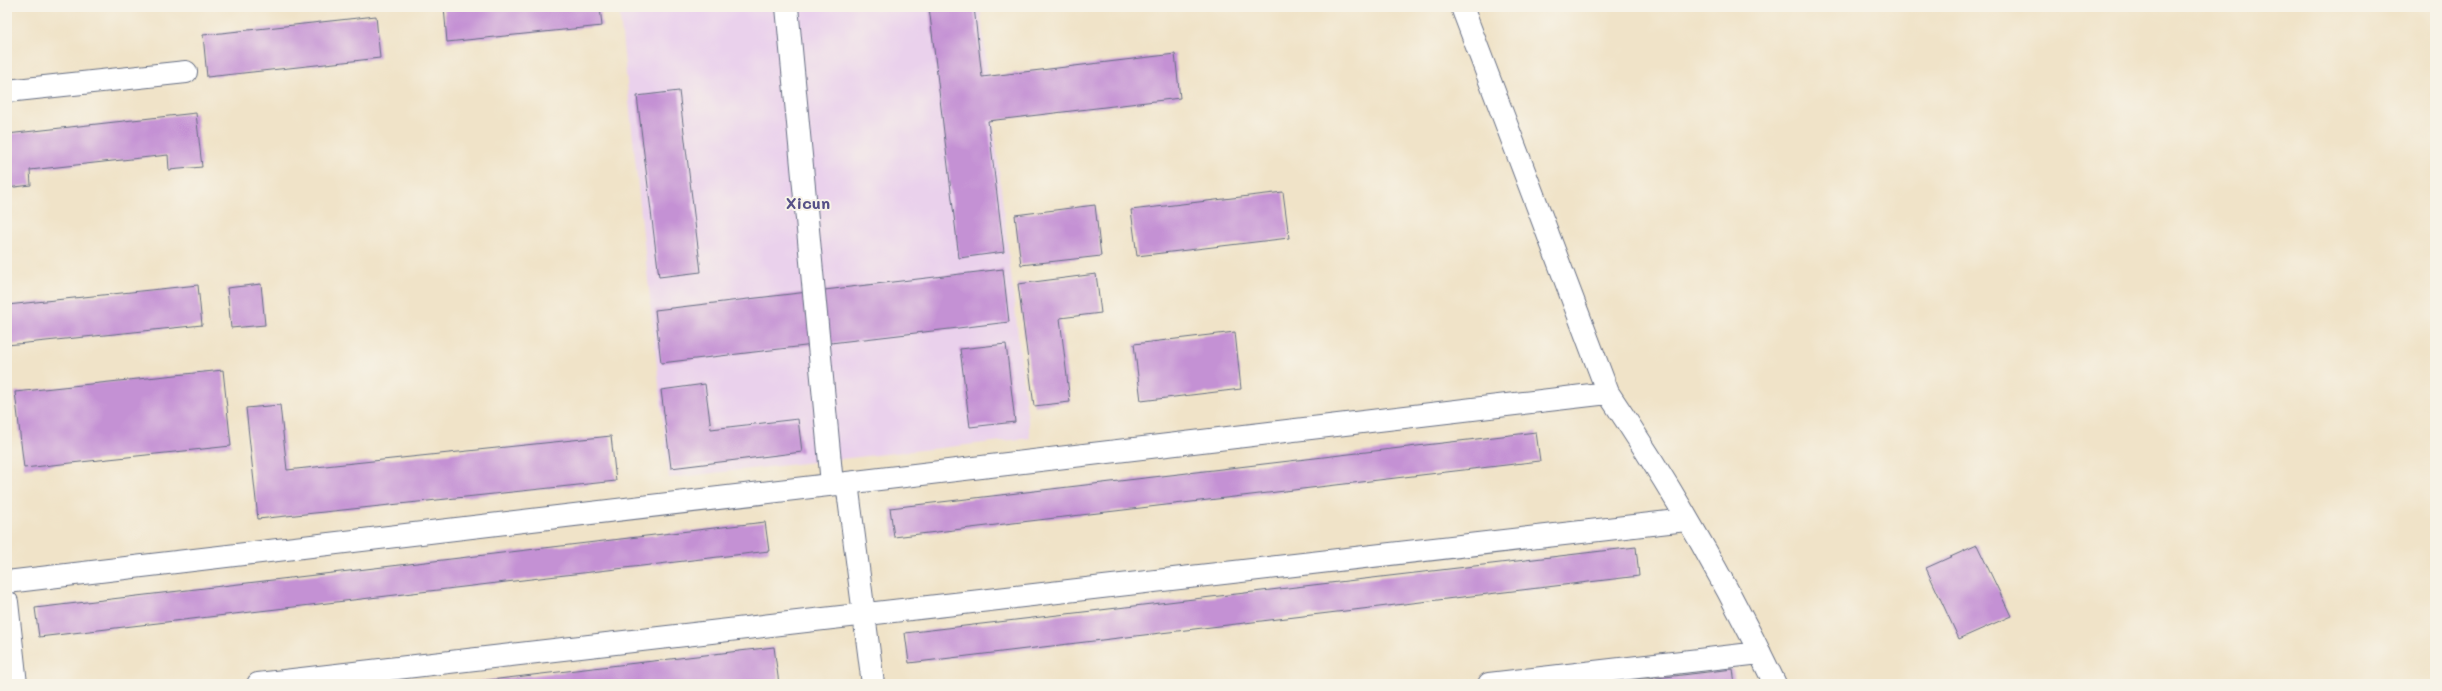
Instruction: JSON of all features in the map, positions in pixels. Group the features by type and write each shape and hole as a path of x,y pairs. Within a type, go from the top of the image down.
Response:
{"street":[{"path":"787,7 839,484 864,614 873,684"},
{"path":"1462,7 1608,393 1635,434 1742,616 1775,684"},
{"path":"7,91 186,72"},
{"path":"7,582 1608,393"},
{"path":"258,684 1686,520"},
{"path":"7,602 16,684"},
{"path":"1489,684 1760,653"}],"shaded area":[{"path":"619,7 980,7 1030,438 669,478"}],"building":[{"path":"444,7 600,7 602,26 447,42"},
{"path":"929,7 974,7 982,77 1175,54 1180,98 988,121 1004,252 959,258"},
{"path":"376,16 380,58 207,77 203,35"},
{"path":"679,91 701,272 659,277 637,96"},
{"path":"196,113 202,167 169,170 168,155 30,170 31,185 7,188 7,134"},
{"path":"1283,192 1289,238 1137,256 1131,210"},
{"path":"1095,205 1101,256 1021,265 1015,215"},
{"path":"1003,269 1009,322 661,363 655,310"},
{"path":"1096,274 1101,313 1060,318 1070,402 1034,406 1018,284"},
{"path":"261,284 265,325 231,328 227,288"},
{"path":"198,285 202,325 7,345 7,305"},
{"path":"1235,332 1241,389 1141,401 1134,344"},
{"path":"1006,344 1015,422 970,427 960,349"},
{"path":"223,370 231,446 24,468 15,392"},
{"path":"705,384 711,429 798,419 802,452 671,468 661,390"},
{"path":"280,405 287,470 611,436 616,481 258,519 246,408"},
{"path":"1536,432 1540,461 894,537 890,508"},
{"path":"765,522 769,551 39,637 35,608"},
{"path":"1977,545 2011,616 1959,639 1926,568"},
{"path":"1636,547 1639,576 909,663 905,633"},
{"path":"774,647 779,684 464,684 464,683"},
{"path":"1733,669 1735,684 1615,684 1615,683"}],"district":[{"name":"Xicun","path":"808,202"}]}
